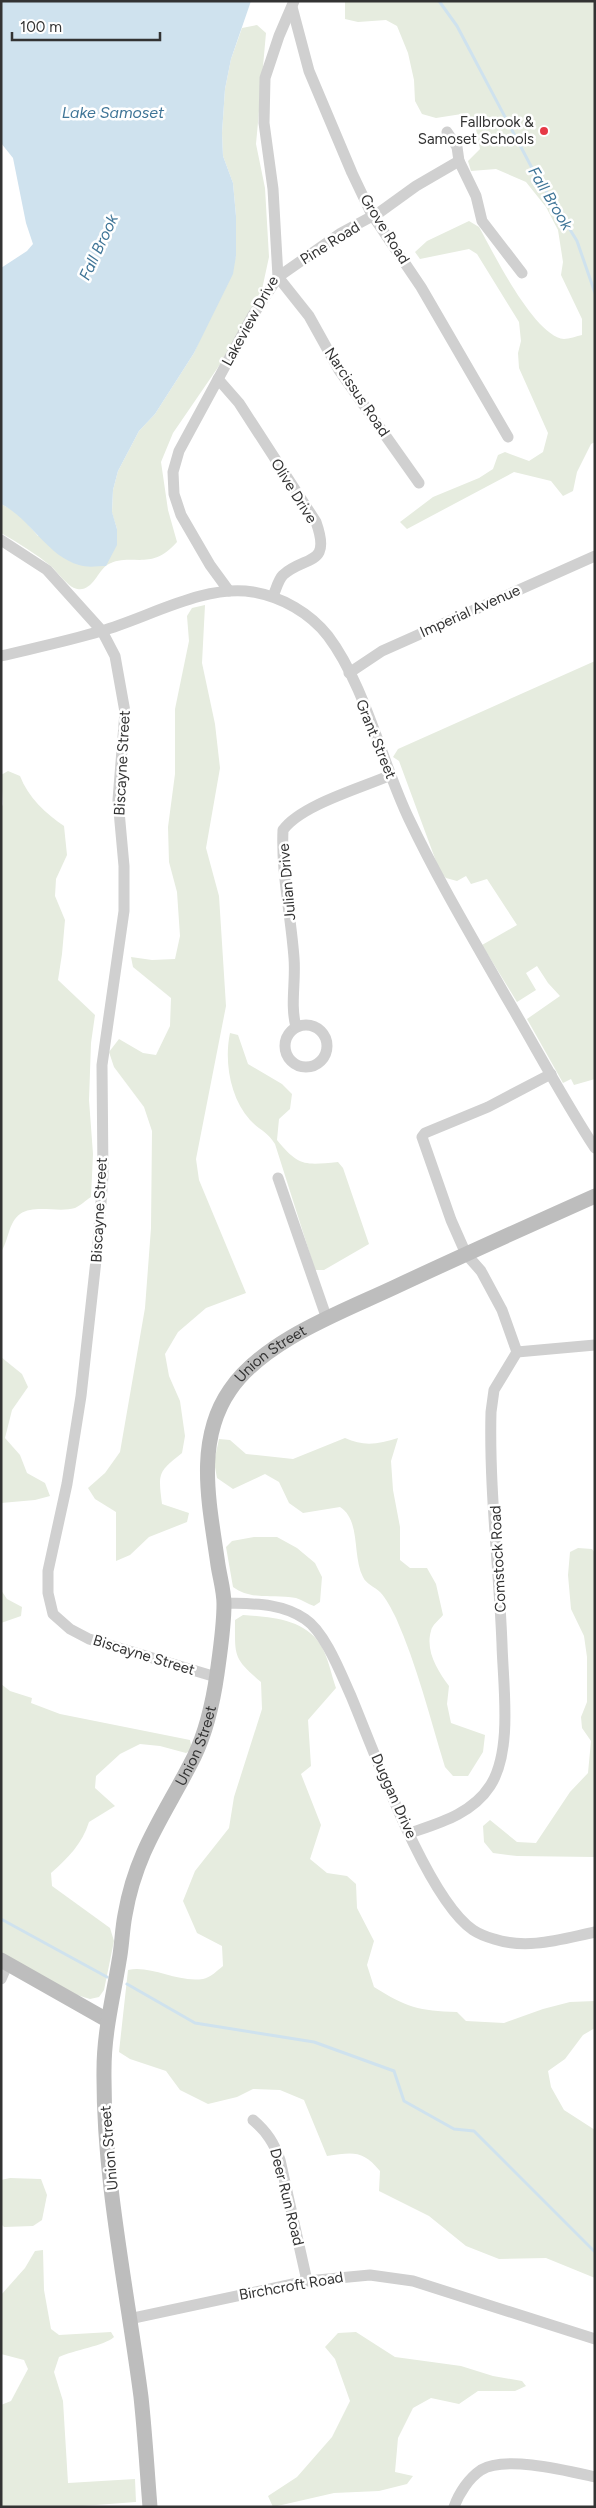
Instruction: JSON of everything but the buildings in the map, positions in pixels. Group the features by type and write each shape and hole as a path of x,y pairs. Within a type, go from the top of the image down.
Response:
{"street":[{"name":"Grove Road","path":"293,4 309,71 352,173 373,216 421,287 508,437"},
{"name":"Lakeview Drive","path":"229,591 181,515 174,494 173,472 180,451 253,314 278,277 274,189 264,123 265,78 278,36 293,4"},
{"path":"447,132 457,147 459,161 476,196 482,222 522,273"},
{"name":"Pine Road","path":"278,277 341,233 373,216 416,186 459,161"},
{"name":"Narcissus Road","path":"278,277 309,316 339,370 419,483"},
{"name":"Olive Drive","path":"218,379 239,403 316,522 320,534 320,548 314,558 282,576 273,596"},
{"name":"Biscayne Street","path":"1,540 47,570 102,631 115,656 126,712 118,800 124,866 124,911 102,1065 103,1176 95,1271 81,1396 67,1484 48,1571 48,1593 53,1614 70,1629 90,1639 216,1677"},
{"name":"Imperial Avenue","path":"349,673 382,651 595,556"},
{"name":"Grant Street","path":"1,656 102,631 207,594 229,591 273,596 293,606 316,624 327,634 349,673 408,817 437,876 595,1148"},
{"name":"Julian Drive","path":"296,1027 292,997 294,956 283,830 290,819 313,807 391,776"},
{"path":"551,1074 488,1107 423,1134 422,1139 451,1220 466,1254 482,1271 502,1310 517,1352 595,1345"},
{"path":"278,1178 327,1320"},
{"name":"Union Street","path":"150,2507 141,2400 106,2136 104,2069 108,2020 120,1960 124,1917 135,1874 151,1833 195,1755 203,1735 216,1677 224,1603 208,1494 208,1449 212,1428 220,1407 231,1388 246,1371 281,1344 466,1254 595,1196"},
{"name":"Comstock Road","path":"410,1833 442,1822 476,1804 490,1786 500,1767 504,1701 491,1412 494,1390 517,1352"},
{"name":"Duggan Drive","path":"224,1603 266,1604 287,1609 306,1620 321,1636 342,1675 410,1833 444,1897 473,1930 493,1939 522,1944 537,1944 595,1932"},
{"path":"1,1979 5,1962 108,2020"},
{"name":"Deer Run Road","path":"253,2120 264,2129 274,2143 307,2281"},
{"name":"Birchcroft Road","path":"129,2319 307,2281 370,2275 414,2281 595,2338"},
{"path":"454,2507 466,2485 482,2470 504,2464 526,2464 595,2477"}],"shaded area":[{"path":"345,1 595,1 595,442 591,444 577,472 573,491 563,496 551,481 514,472 407,529 400,522 433,497 479,478 493,469 498,455 505,452 529,461 543,452 548,433 519,368 518,353 521,341 519,322 477,254 469,249 420,259 415,252 427,241 469,221 479,227 504,273 540,324 552,334 566,339 582,335 582,319 561,275 563,262 558,230 546,207 526,182 496,169 471,171 468,161 480,149 476,129 468,113 436,118 422,114 415,101 414,80 408,53 397,26 386,20 358,22 345,19"},
{"path":"257,25 266,33 256,144 265,188 269,257 261,294 223,360 173,433 161,462 168,510 177,542 158,557 116,561 107,565 89,586 80,589 74,588 46,562 1,533 1,504 18,513 38,536 117,529 112,513 113,490 118,471 139,431 155,414 194,353 236,256 236,216 233,183 223,156 222,133 225,89 231,59 242,28"},
{"path":"205,605 202,663 215,724 220,768 206,848 219,896 226,1006 196,1159 199,1180 246,1293 206,1308 178,1332 165,1354 169,1376 180,1401 185,1436 182,1453 164,1469 160,1479 162,1504 189,1513 187,1522 149,1537 130,1555 116,1561 116,1512 95,1499 88,1488 105,1473 120,1452 145,1308 151,1228 152,1131 144,1107 114,1067 109,1052 119,1039 143,1053 156,1055 170,1026 171,998 133,967 131,957 152,960 175,959 180,936 177,892 169,862 168,827 175,774 175,709 189,641 187,616 192,608"},
{"path":"595,661 595,1079 574,1085 571,1079 563,1083 527,1019 560,996 548,983 537,966 526,973 536,990 517,1002 482,945 517,925 487,879 471,884 466,876 457,881 446,878 440,872 399,761 393,757 398,749"},
{"path":"8,771 20,776 23,784 38,804 64,826 67,855 56,879 55,896 65,920 58,980 95,1015 91,1043 89,1100 93,1154 91,1197 75,1208 61,1210 40,1209 20,1214 13,1222 1,1252 1,809 3,804 1,775"},
{"path":"230,1033 238,1035 248,1064 282,1084 292,1094 290,1109 279,1119 277,1140 297,1160 318,1164 338,1162 343,1168 369,1244 324,1270 315,1270 275,1144 243,1111 233,1090 228,1067"},
{"path":"1,1357 22,1374 28,1387 12,1410 5,1438 20,1455 27,1473 45,1483 50,1496 35,1500 1,1503"},
{"path":"345,1438 359,1443 372,1444 398,1438 391,1461 393,1490 400,1527 400,1560 410,1568 427,1568 436,1584 443,1615 432,1629 430,1646 437,1667 449,1686 447,1704 451,1723 485,1735 483,1752 468,1776 453,1776 445,1767 404,1636 389,1604 378,1590 366,1582 363,1577 358,1559 354,1529 347,1513 340,1507 303,1513 289,1503 279,1482 265,1474 233,1489 217,1478 214,1462 219,1439 230,1440 246,1454 293,1459"},
{"path":"254,1537 277,1537 297,1548 315,1563 322,1577 320,1602 314,1606 296,1598 256,1596 233,1587 226,1547 232,1541"},
{"path":"578,1548 592,1549 595,1553 595,1857 517,1856 493,1853 484,1842 483,1826 490,1820 517,1842 536,1843 570,1792 588,1773 591,1741 582,1728 581,1717 587,1702 587,1657 584,1636 571,1609 568,1575 570,1552"},
{"path":"1,1590 7,1599 22,1607 21,1616 1,1623"},
{"path":"243,1615 275,1618 296,1624 305,1629 320,1644 327,1660 336,1688 308,1720 311,1766 301,1774 321,1825 310,1859 327,1873 347,1876 356,1884 357,1908 374,1941 367,1965 374,1987 413,2007 457,2012 466,2021 504,2023 543,2009 570,2002 595,2001 595,2028 583,2035 565,2059 548,2071 551,2087 564,2110 595,2130 595,2278 546,2258 499,2259 466,2246 429,2216 379,2191 380,2171 368,2159 351,2153 327,2156 304,2100 280,2090 253,2089 237,2097 208,2104 180,2090 166,2071 130,2059 119,2052 128,1970 146,1970 193,1980 208,1977 223,1966 222,1946 197,1933 183,1901 195,1871 229,1828 234,1797 262,1709 261,1682 240,1662 236,1650 235,1620"},
{"path":"1,1684 10,1691 32,1698 31,1703 60,1714 190,1740 192,1750 186,1753 160,1746 140,1744 120,1754 96,1776 95,1788 115,1806 89,1822 74,1850 51,1873 52,1886 110,1928 114,1941 104,1990 99,1997 90,1999 77,1995 1,1953"},
{"path":"10,2178 41,2179 47,2195 42,2220 33,2226 4,2227 1,2224 1,2180"},
{"path":"43,2250 44,2290 51,2329 59,2335 111,2332 114,2337 103,2343 59,2357 54,2372 63,2401 68,2483 135,2479 136,2502 69,2507 1,2507 1,2405 11,2401 28,2369 24,2360 1,2354 1,2295 25,2268 35,2251"},
{"path":"356,2332 395,2357 461,2366 493,2376 522,2381 526,2386 515,2391 478,2391 459,2404 431,2398 413,2408 398,2438 395,2472 413,2476 407,2484 379,2491 334,2493 273,2507 268,2496 297,2477 332,2437 350,2401 335,2359 325,2347 338,2333"}],"water":[{"name":"Lake Samoset","path":"1,1 251,1 231,59 225,89 222,133 223,156 233,183 236,216 236,256 233,274 194,353 155,414 139,431 118,471 113,490 112,512 117,529 117,545 106,566 79,565 57,554 21,518 1,504 1,268 27,251 33,244 26,223 13,158 1,143"}],"waterway":[{"name":"Fall Brook","path":"439,1 457,26 532,168 577,241 595,293"},
{"path":"1,1919 107,1977"},
{"path":"127,1984 195,2023 314,2042 394,2071 404,2101 454,2129 474,2131 595,2252"}],"place":[{"name":"Fallbrook & Samoset Schools","path":"544,131"}]}
